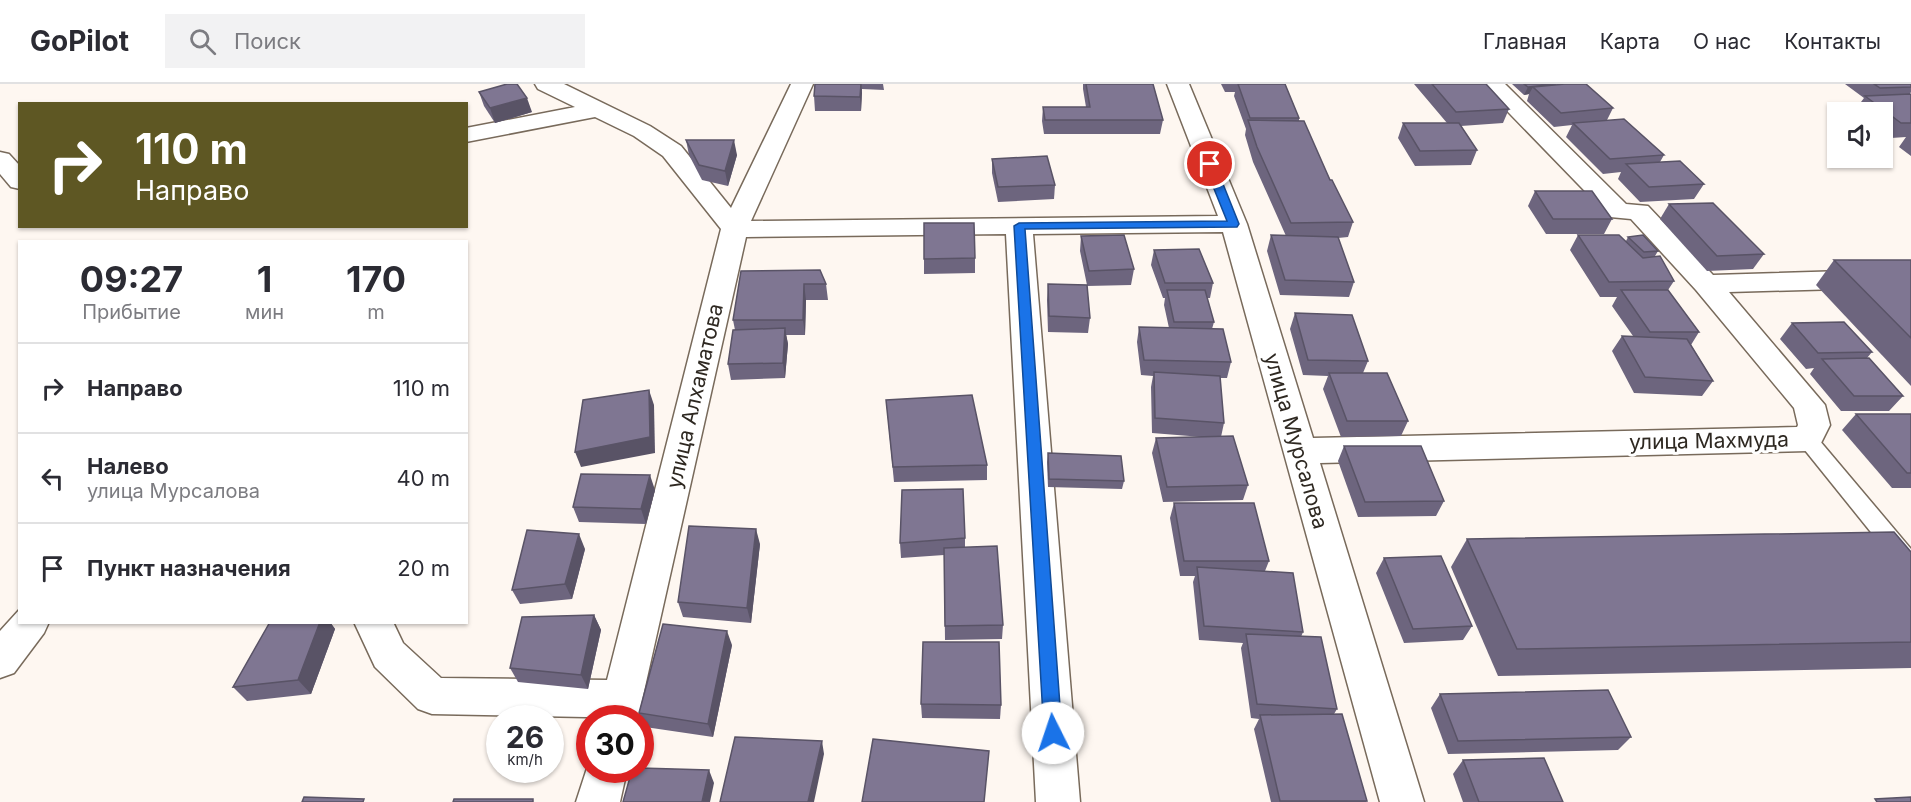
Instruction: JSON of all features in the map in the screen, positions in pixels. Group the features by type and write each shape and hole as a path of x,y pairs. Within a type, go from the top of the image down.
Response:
{"street":[{"path":"546,84 601,109 642,131 672,151 734,229 1233,224"},
{"name":"улица Алхаматова","path":"621,705 734,229 802,84"},
{"name":"улица Мурсалова","path":"1178,84 1233,224 1402,802"},
{"name":"улица Махмуда","path":"1299,452 1807,438 1814,425 1809,405 1706,284 1639,212 1618,211 1492,84"},
{"path":"468,135 601,109"},
{"path":"0,159 18,180"},
{"path":"1019,226 1058,802"},
{"path":"1706,284 1911,278"},
{"path":"0,661 28,624"},
{"path":"374,624 389,655 432,696 576,705"},
{"path":"598,802 603,783"}],"lane":[{"path":"1807,438 1911,566"}],"building":[{"path":"507,84 517,84 527,98 490,108 479,92"},
{"path":"815,84 861,84 860,97 814,96"},
{"path":"1086,84 1153,84 1163,120 1045,120 1043,107 1090,107"},
{"path":"1238,84 1285,84 1299,118 1250,118"},
{"path":"1432,84 1486,84 1509,109 1456,112"},
{"path":"1524,84 1556,84 1528,87"},
{"path":"1586,84 1613,108 1561,113 1533,87"},
{"path":"1874,84 1911,84 1911,87 1880,88"},
{"path":"1910,94 1911,123 1901,123 1893,117 1893,102 1873,102 1865,96"},
{"path":"1624,119 1664,155 1610,159 1573,123"},
{"path":"1248,120 1304,121 1330,180 1353,222 1291,223 1257,147"},
{"path":"1403,123 1459,123 1477,150 1420,151"},
{"path":"686,140 734,140 725,171 699,165"},
{"path":"1047,156 1055,185 998,187 992,159"},
{"path":"1680,161 1704,184 1649,187 1626,164"},
{"path":"1535,191 1592,191 1612,219 1553,219"},
{"path":"1713,203 1764,254 1717,256 1669,204"},
{"path":"924,223 974,223 975,258 924,259"},
{"path":"1124,235 1134,269 1089,271 1081,236"},
{"path":"1271,235 1338,237 1354,282 1285,280"},
{"path":"1578,235 1619,235 1643,258 1660,256 1674,281 1609,282"},
{"path":"1643,235 1658,251 1644,252 1628,237"},
{"path":"1199,249 1213,283 1165,283 1154,250"},
{"path":"1834,260 1911,260 1911,338"},
{"path":"820,270 826,284 804,284 803,320 733,320 741,271"},
{"path":"1048,284 1087,285 1090,318 1049,316"},
{"path":"1167,290 1205,290 1214,322 1174,322"},
{"path":"1621,290 1668,290 1699,332 1650,332"},
{"path":"1295,313 1352,315 1368,361 1308,360"},
{"path":"1844,322 1872,352 1818,353 1792,323"},
{"path":"1139,327 1223,329 1231,362 1144,360"},
{"path":"785,328 783,363 728,364 733,330"},
{"path":"1622,336 1687,339 1713,381 1645,377"},
{"path":"1869,358 1903,396 1854,396 1822,359"},
{"path":"1154,372 1220,376 1224,423 1155,418"},
{"path":"1329,373 1387,373 1408,421 1347,421"},
{"path":"649,390 650,437 575,452 583,400"},
{"path":"972,395 987,465 893,467 886,400"},
{"path":"1856,414 1911,414 1911,473 1907,473"},
{"path":"1233,436 1248,485 1167,487 1156,438"},
{"path":"1344,446 1421,446 1444,501 1365,502"},
{"path":"1048,453 1121,456 1124,481 1049,479"},
{"path":"581,474 650,475 641,509 573,507"},
{"path":"963,489 965,538 900,543 902,490"},
{"path":"1174,503 1254,503 1269,561 1184,561"},
{"path":"689,526 756,529 747,608 678,602"},
{"path":"527,530 579,534 565,584 512,590"},
{"path":"1894,532 1911,552 1911,642 1517,649 1467,539"},
{"path":"997,546 1003,625 945,626 944,548"},
{"path":"1441,556 1472,626 1413,629 1384,558"},
{"path":"1197,567 1293,573 1303,632 1204,626"},
{"path":"594,615 581,675 510,668 522,617"},
{"path":"269,624 319,624 298,680 233,687"},
{"path":"663,624 727,631 708,724 654,715 654,705 641,705"},
{"path":"1246,634 1321,637 1337,709 1257,704"},
{"path":"923,642 999,642 1001,705 921,704"},
{"path":"1608,690 1631,737 1458,741 1440,694"},
{"path":"1342,714 1367,801 1280,801 1260,715"},
{"path":"735,737 822,741 808,802 720,802"},
{"path":"873,739 989,751 984,802 862,802"},
{"path":"1544,758 1563,802 1479,802 1463,760"},
{"path":"654,768 709,770 702,802 623,802 628,783 654,783"},
{"path":"304,797 364,799 363,802 302,802"},
{"path":"1911,797 1911,802 1877,802 1875,799"},
{"path":"454,799 533,799 533,802 453,802"}],"route":[{"path":"1053,733 1019,226 1233,224 1210,164"}]}
